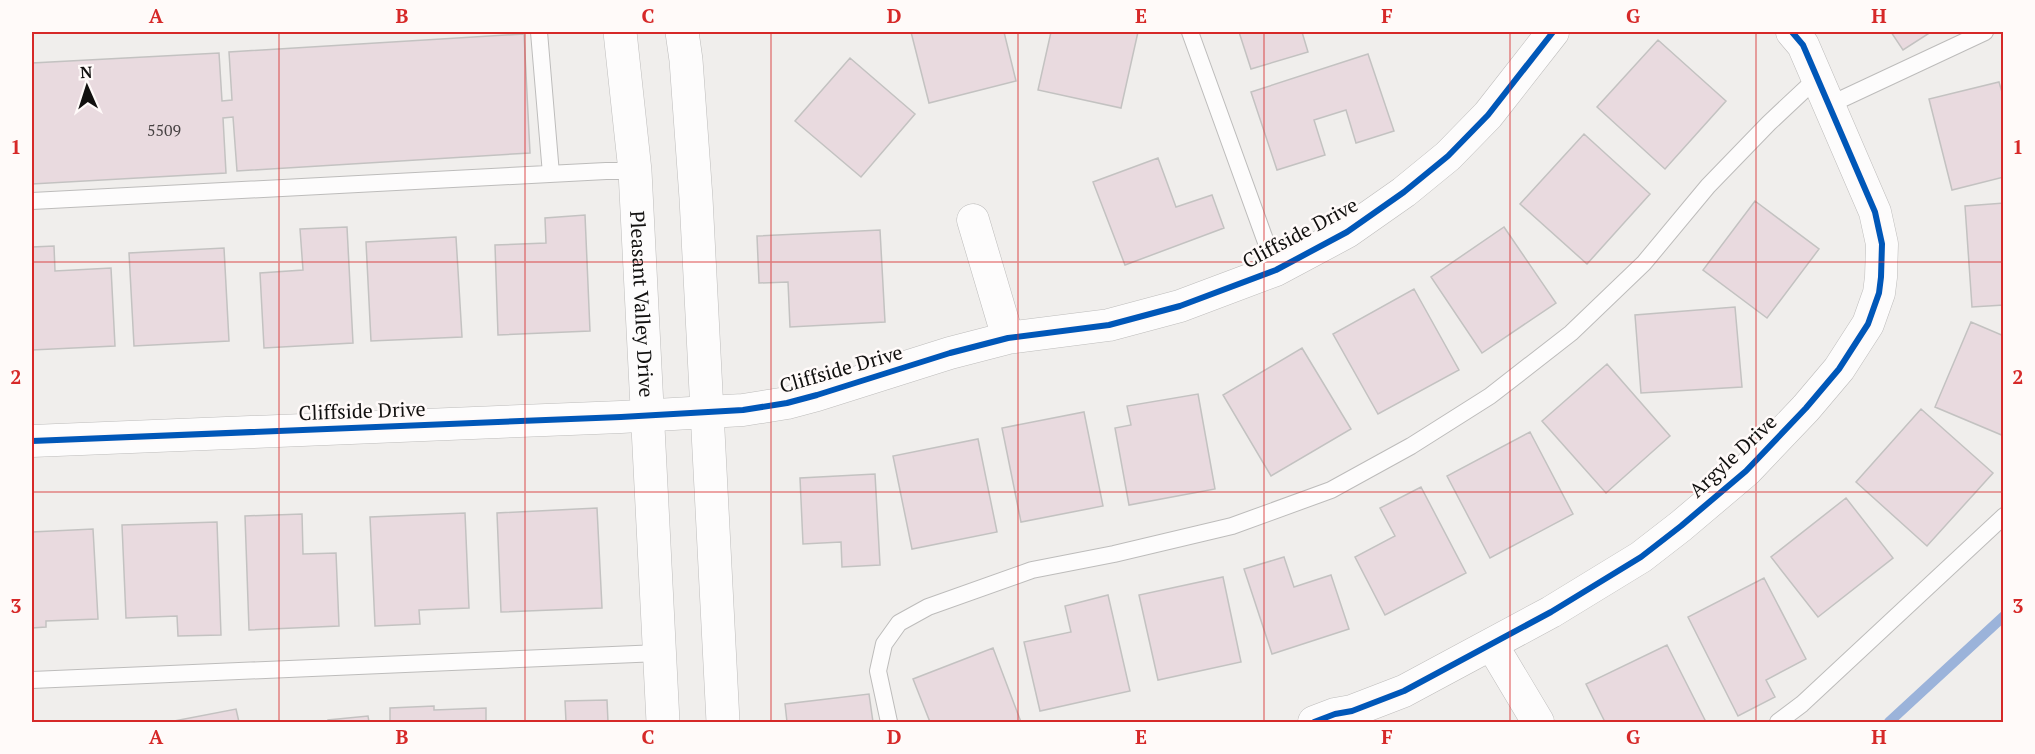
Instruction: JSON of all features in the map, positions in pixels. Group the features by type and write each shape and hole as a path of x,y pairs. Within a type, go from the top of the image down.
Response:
{"street":[{"name":"Pleasant Valley Drive","path":"620,32 635,171 663,723"},
{"path":"682,32 695,187 723,723"},
{"name":"Cliffside Drive","path":"32,441 647,416 788,403 950,353 1008,338 1060,333 1119,322 1180,306 1276,270 1347,232 1404,192 1448,156 1488,115 1553,32"},
{"name":"Argyle Drive","path":"1314,723 1404,691 1551,612 1641,557 1746,471 1806,408 1839,369 1868,324 1879,293 1882,244 1875,212 1803,45 1792,32"},
{"path":"973,220 1008,338"},
{"path":"1492,645 1538,723"}],"lane":[{"path":"539,32 551,174"},
{"path":"1190,32 1276,270"},
{"path":"889,723 878,671 884,644 899,623 928,607 1032,570 1114,554 1232,526 1331,490 1412,446 1490,396 1571,333 1644,263 1708,186 1769,123 1823,92 1985,32"},
{"path":"32,201 635,171"},
{"path":"1778,723 1802,704 2004,516"},
{"path":"32,680 609,657 659,653"}],"building":[{"path":"911,32 1004,32 1016,81 929,103"},
{"path":"1051,32 1138,32 1121,108 1038,90"},
{"path":"1239,32 1302,32 1308,52 1251,69"},
{"path":"1891,32 1931,32 1903,50"},
{"path":"524,34 530,153 237,171 233,117 223,118 226,173 32,184 32,63 219,53 222,101 232,100 229,52"},
{"path":"1658,40 1726,101 1665,169 1597,107"},
{"path":"1368,54 1394,131 1356,143 1346,110 1314,120 1325,155 1277,170 1251,92"},
{"path":"850,58 915,114 861,177 795,121"},
{"path":"1999,82 2004,99 2004,177 1952,190 1929,99"},
{"path":"1584,134 1650,194 1587,264 1520,204"},
{"path":"1158,158 1176,207 1212,195 1224,228 1125,265 1093,182"},
{"path":"1755,201 1819,249 1767,318 1703,270"},
{"path":"2004,203 2004,305 1972,307 1965,206"},
{"path":"585,215 590,331 498,335 495,245 546,243 545,218"},
{"path":"347,227 353,343 264,348 260,273 303,270 300,229"},
{"path":"1504,227 1556,303 1482,353 1431,277"},
{"path":"880,230 885,322 790,327 788,282 759,283 757,236"},
{"path":"456,237 462,337 371,341 366,242"},
{"path":"54,246 55,271 111,268 115,346 32,350 32,247"},
{"path":"224,248 229,341 134,346 129,253"},
{"path":"1414,289 1459,370 1378,414 1333,334"},
{"path":"1735,307 1742,387 1641,393 1635,315"},
{"path":"1971,322 2004,336 2004,436 1935,407"},
{"path":"1302,348 1351,429 1271,476 1223,395"},
{"path":"1607,364 1670,436 1606,493 1542,421"},
{"path":"1198,394 1215,489 1129,505 1115,428 1131,425 1127,406"},
{"path":"1921,409 1993,473 1927,546 1856,482"},
{"path":"1084,412 1103,506 1021,522 1002,428"},
{"path":"1530,432 1573,514 1490,558 1447,476"},
{"path":"978,439 997,532 912,549 893,456"},
{"path":"875,474 880,565 842,567 841,542 803,544 800,478"},
{"path":"1421,487 1466,573 1385,615 1355,557 1395,536 1380,508"},
{"path":"1846,498 1893,558 1818,617 1771,557"},
{"path":"597,508 602,608 501,612 497,513"},
{"path":"465,513 469,608 419,610 420,624 375,626 370,517"},
{"path":"302,514 303,554 336,553 339,626 249,630 245,516"},
{"path":"217,522 221,635 178,636 177,616 126,618 122,525"},
{"path":"93,529 98,619 46,621 46,627 32,628 32,532"},
{"path":"1284,557 1294,587 1331,575 1349,629 1272,654 1244,569"},
{"path":"1223,577 1241,662 1158,680 1139,595"},
{"path":"1764,578 1806,659 1766,680 1775,697 1738,716 1688,617"},
{"path":"1108,595 1130,691 1040,711 1024,642 1071,632 1065,606"},
{"path":"1667,645 1706,722 1605,722 1586,684"},
{"path":"993,648 1021,722 930,722 913,679"},
{"path":"869,694 873,722 787,722 785,704"},
{"path":"607,700 608,722 566,722 565,701"},
{"path":"434,706 434,710 486,708 486,722 390,722 390,708"},
{"path":"236,709 239,722 169,722"},
{"path":"368,716 369,722 328,722 328,720"}],"waterway":[{"path":"1889,722 2004,616"}],"cycle path":[{"path":"32,441 743,410 787,403 817,395 950,353 1008,338 1109,325 1180,306 1276,270 1347,232 1404,192 1448,156 1488,115 1553,32"},
{"path":"1314,722 1335,714 1352,711 1404,691 1551,612 1641,557 1746,471 1806,408 1839,369 1868,324 1879,293 1882,244 1875,212 1803,45 1792,32"}]}
